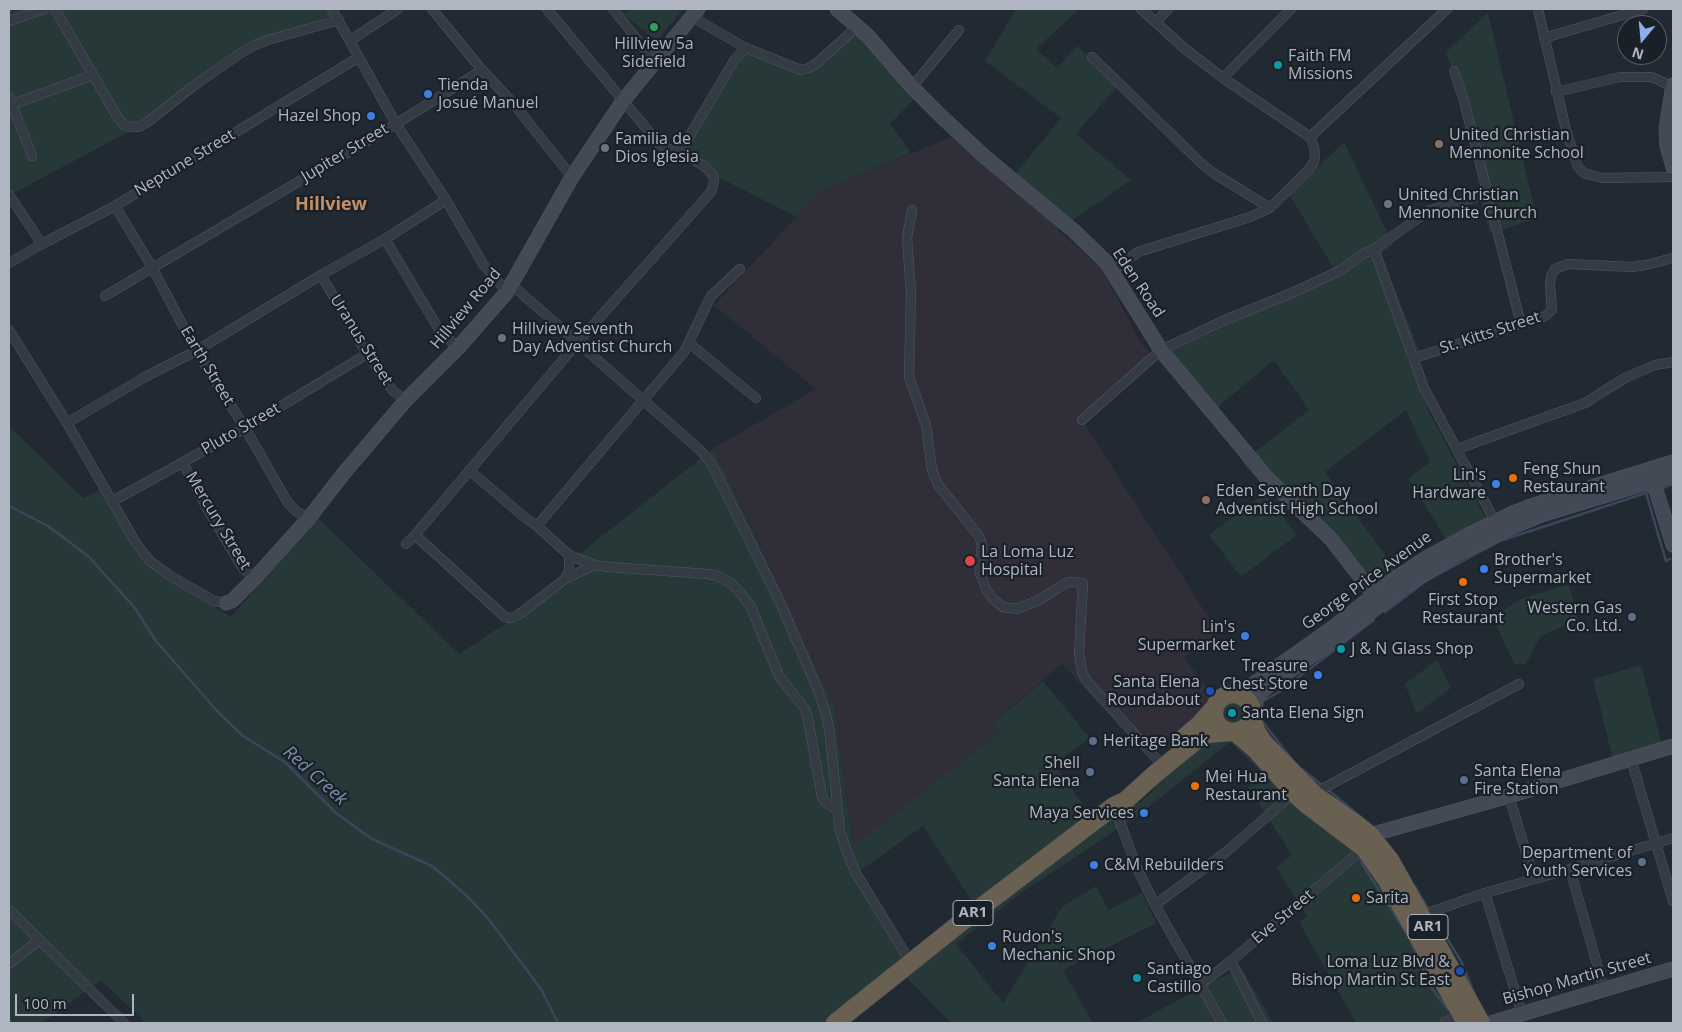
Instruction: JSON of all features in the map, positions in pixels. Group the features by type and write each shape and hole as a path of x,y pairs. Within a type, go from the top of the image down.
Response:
{"highway":[{"path":"1231,694 1246,700 1252,713 1248,725 1240,731 1232,732 1218,725 1214,714 1214,708 1220,698 1231,694"},
{"name":"AR1","path":"1114,806 1120,795 1157,759 1199,724 1214,708"},
{"name":"AR1","path":"1252,713 1260,738 1315,795 1355,822 1463,1018"},
{"name":"AR1","path":"835,1023 1114,806 1125,801 1198,739 1208,734 1232,732 1256,750 1306,804 1367,842 1390,860 1422,914 1481,1023"}],"street":[{"path":"9,21 44,9"},
{"path":"55,9 118,118 123,124 130,127 139,127 248,49 268,40 339,20"},
{"path":"332,9 351,40 396,124 446,200 483,264 509,288 578,342 700,450 711,463 779,600 809,666 825,711 840,831 850,860 911,964"},
{"path":"351,40 398,9"},
{"path":"432,9 482,70 513,103 572,177"},
{"path":"406,544 578,342 711,192 714,179 711,173 704,166 680,152 660,145 547,9"},
{"path":"612,9 655,62"},
{"name":"Eden Road","path":"837,9 858,26 912,87 985,157 1074,231 1099,255 1113,271 1161,350 1246,455 1267,478 1331,539 1377,599"},
{"path":"1113,271 1138,252 1255,216 1270,208 1314,162 1314,146 1310,137 1223,78 1184,48 1141,9"},
{"path":"1156,22 1168,9"},
{"path":"1223,78 1291,9"},
{"path":"1310,137 1447,9"},
{"path":"1538,9 1556,92 1578,167 1584,173 1602,178 1673,176"},
{"path":"1544,38 1613,13 1643,9"},
{"path":"695,13 746,48 801,70 809,68 818,62 858,26"},
{"name":"Hillview Road","path":"226,603 232,601 254,579 310,518 344,473 406,400 458,348 509,288 572,177 623,101 695,13"},
{"path":"912,87 959,30"},
{"path":"680,152 735,59 746,48"},
{"name":"Neptune Street","path":"9,263 114,206 359,57"},
{"path":"1092,57 1201,163 1212,172 1270,208"},
{"name":"Jupiter Street","path":"105,296 396,124 482,70"},
{"path":"1454,71 1464,101 1521,324"},
{"path":"32,156 10,101 93,75"},
{"path":"1556,92 1620,77 1652,77 1673,86 1666,129 1673,167"},
{"path":"1082,420 1161,350 1340,270 1430,210 1488,194"},
{"path":"9,195 42,244"},
{"path":"68,423 145,377 196,350 321,274 385,239 446,200"},
{"name":"Earth Street","path":"114,206 152,267 196,350 245,428 288,503 297,512 310,518"},
{"path":"912,210 908,238 912,292 909,377 926,424 934,478 979,536 982,546 979,571 986,589 1003,607 1016,609 1037,601 1066,584 1083,582 1079,652 1082,672 1086,680 1157,759"},
{"path":"385,239 440,331 458,348"},
{"path":"1374,249 1424,388 1498,527"},
{"name":"St. Kitts Street","path":"1414,358 1545,316 1552,310 1550,286 1551,276 1555,269 1568,264 1632,268 1673,258"},
{"path":"537,526 580,472 684,352 711,296 740,269"},
{"name":"Uranus Street","path":"321,274 367,354 393,391 406,400"},
{"path":"9,330 68,423 126,527 150,560 170,575 214,601 226,603"},
{"path":"689,344 756,398"},
{"name":"Pluto Street","path":"113,501 245,428 367,354"},
{"path":"1457,449 1585,403 1625,378 1655,365 1673,362"},
{"name":"Mercury Street","path":"183,462 208,510 242,567 254,579"},
{"name":"George Price Avenue","path":"1231,694 1248,688 1335,626 1377,599 1406,585 1498,527 1541,515 1652,475 1673,462"},
{"path":"469,470 569,555 594,564 708,574 718,576 732,584 751,607 779,676 805,709 822,798 826,803 838,810"},
{"path":"1652,475 1673,544"},
{"name":"George Price Avenue","path":"1652,475 1673,475"},
{"path":"415,535 505,617 511,618 518,615 565,579 594,564"},
{"path":"565,579 569,555"},
{"name":"George Price Avenue","path":"1252,713 1256,698 1264,689 1328,644 1377,599"},
{"path":"1315,795 1319,791 1519,684"},
{"path":"1367,842 1673,746"},
{"path":"1631,759 1673,901"},
{"path":"1155,904 1226,852 1294,793"},
{"path":"1509,796 1534,879"},
{"path":"1114,806 1137,868 1155,904 1222,1023"},
{"path":"1422,914 1485,893 1570,870 1673,838"},
{"name":"Eve Street","path":"1201,984 1231,962 1367,842"},
{"path":"1570,870 1604,989"},
{"path":"1485,893 1522,1014"},
{"path":"9,910 124,1023"},
{"path":"9,964 39,940"},
{"path":"1231,962 1262,1023"},
{"name":"Bishop Martin Street","path":"1491,1023 1673,969"},
{"path":"1444,1023 1463,1018"}],"shaded area":[{"path":"9,9 327,9 331,16 244,47 134,129 10,195"},
{"name":"Hillview 5a Sidefield","path":"628,9 683,9 657,41 623,14"},
{"path":"1016,9 1079,9 1036,49 1057,68 1078,46 1117,86 1076,134 1131,180 1057,231 1006,185 1061,118 985,61"},
{"path":"1488,13 1537,219 1490,233 1481,202 1495,198 1446,52"},
{"path":"856,31 918,95 890,124 911,153 822,190 797,217 718,177 685,152 745,53 806,75"},
{"name":"La Loma Luz Hospital","path":"952,137 1101,268 1142,345 1156,358 1083,422 1218,632 1184,658 1212,693 1194,719 1157,747 1150,759 1062,664 993,722 1000,732 856,846 852,840 834,705 714,448 816,389 714,305 822,190"},
{"path":"1344,142 1393,245 1381,254 1419,350 1406,354 1428,410 1486,519 1446,539 1408,478 1430,462 1406,410 1325,472 1396,570 1368,590 1349,560 1266,489 1242,462 1309,410 1274,360 1206,417 1156,358 1337,274 1289,194"},
{"path":"9,426 83,498 102,489 138,551 171,579 231,617 318,518 459,654 596,564 578,555 714,448 834,705 852,840 855,845 1000,732 993,723 1043,681 1090,738 1054,764 1083,804 1080,814 1085,817 973,903 923,826 857,873 908,957 827,1023 146,1023 101,980 43,1023 9,1023"},
{"path":"1265,493 1297,535 1241,577 1209,535"},
{"path":"1569,584 1578,619 1540,637 1526,664 1514,664 1493,618 1518,600"},
{"path":"1437,660 1451,688 1416,714 1405,684"},
{"path":"1641,665 1662,745 1613,760 1593,679"},
{"name":"Santa Elena Roundabout","path":"1231,702 1239,705 1242,713 1239,721 1231,724 1223,721 1220,713 1223,705"},
{"path":"1231,739 1365,860 1414,943 1423,966 1434,986 1444,998 1451,1011 1436,1023 1356,1023 1299,922 1307,916 1276,867 1292,855 1248,787 1264,775 1230,742 1136,817 1022,892 956,944 1003,1003 1062,907 1096,886 1109,910 1142,893 1156,923 1063,970 1093,1023 951,1023 904,975 1094,827 1139,803 1153,791 1159,780 1202,743"},
{"path":"1241,968 1273,1023 1136,1023 1196,990"}],"waterway":[{"path":"1660,489 1673,484"},
{"path":"1385,612 1426,581 1500,541 1652,491"},
{"path":"1646,493 1666,561 1670,559"},
{"name":"Red Creek","path":"9,506 48,526 88,556 134,607 156,641 217,711 243,736 285,762 336,813 372,839 432,866 466,895 487,917 541,989 558,1023"},
{"path":"1260,716 1263,701 1279,692 1374,620"},
{"path":"1262,721 1294,762"},
{"path":"1302,769 1323,786"},
{"path":"1327,789 1362,818"},
{"path":"1361,862 1405,931"},
{"path":"1414,885 1429,910"},
{"path":"1432,914 1461,961 1475,995"},
{"path":"1411,942 1431,987 1448,1010"}],"place":[{"name":"Hillview 5a Sidefield","path":"654,27"},
{"name":"Faith FM Missions","path":"1278,65"},
{"name":"Tienda Josué Manuel","path":"428,94"},
{"name":"Hazel Shop","path":"371,116"},
{"name":"United Christian Mennonite School","path":"1439,144"},
{"name":"Familia de Dios Iglesia","path":"605,148"},
{"name":"United Christian Mennonite Church","path":"1388,204"},
{"name":"Hillview Seventh Day Adventist Church","path":"502,338"},
{"name":"Feng Shun Restaurant","path":"1513,478"},
{"name":"Lin's Hardware","path":"1496,484"},
{"name":"Eden Seventh Day Adventist High School","path":"1206,500"},
{"name":"La Loma Luz Hospital","path":"970,561"},
{"name":"Brother's Supermarket","path":"1484,569"},
{"name":"First Stop Restaurant","path":"1463,582"},
{"name":"Western Gas Co. Ltd.","path":"1632,617"},
{"name":"Lin's Supermarket","path":"1245,636"},
{"name":"J & N Glass Shop","path":"1341,649"},
{"name":"Treasure Chest Store","path":"1318,675"},
{"name":"Santa Elena Roundabout","path":"1210,691"},
{"name":"Santa Elena Sign","path":"1232,713"},
{"name":"Heritage Bank","path":"1093,741"},
{"name":"Shell Santa Elena","path":"1090,772"},
{"name":"Santa Elena Fire Station","path":"1464,780"},
{"name":"Mei Hua Restaurant","path":"1195,786"},
{"name":"Maya Services","path":"1144,813"},
{"name":"Department of Youth Services","path":"1642,862"},
{"name":"C&M Rebuilders","path":"1094,865"},
{"name":"Sarita","path":"1356,898"},
{"name":"Rudon's Mechanic Shop","path":"992,946"},
{"name":"Loma Luz Blvd & Bishop Martin St East","path":"1460,971"},
{"name":"Santiago Castillo","path":"1137,978"}],"district":[{"name":"Hillview","path":"331,205"}]}
